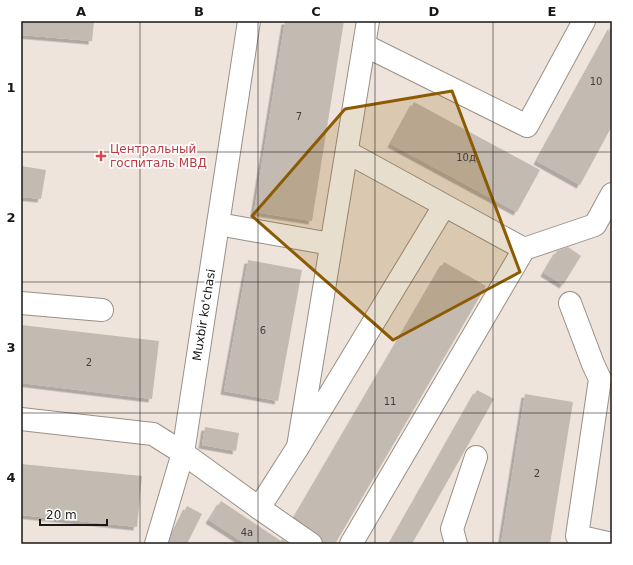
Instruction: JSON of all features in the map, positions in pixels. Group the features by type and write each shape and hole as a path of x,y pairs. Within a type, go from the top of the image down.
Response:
{"street":[{"name":"Muxbir ko'chasi","path":"156,544 183,453 249,21"},
{"path":"298,446 368,21"},
{"path":"364,45 527,126 584,21"},
{"path":"347,152 524,249"},
{"path":"351,544 524,249 595,224 612,194"},
{"path":"259,508 444,206"},
{"path":"218,224 331,244"},
{"path":"21,303 102,310"},
{"path":"570,303 600,379 576,540 612,544"},
{"path":"21,419 153,434 183,453 311,544"},
{"path":"456,544 452,529 476,457"}],"highlighted area":[{"path":"452,91 520,272 393,340 252,216 345,109"}],"building":[{"path":"21,21 94,21 92,41 21,35"},
{"path":"285,21 344,21 312,221 254,212"},
{"path":"612,25 612,126 580,185 537,161"},
{"path":"414,102 540,170 517,212 391,144"},
{"path":"21,166 46,170 41,199 21,197"},
{"path":"568,247 581,256 563,285 544,273 557,251"},
{"path":"248,260 302,270 278,401 224,391"},
{"path":"444,262 486,286 335,544 323,544 322,538 318,534 295,517"},
{"path":"21,325 159,341 152,399 21,383"},
{"path":"477,390 494,399 412,544 390,544"},
{"path":"525,394 573,402 550,544 501,544"},
{"path":"205,427 239,433 236,451 202,445"},
{"path":"21,464 142,476 137,527 21,515"},
{"path":"221,501 281,541 282,539 289,544 246,544 209,520"},
{"path":"187,506 202,514 187,544 169,544 171,538"}],"place":[{"name":"Центральный госпиталь МВД","path":"101,156"}]}
